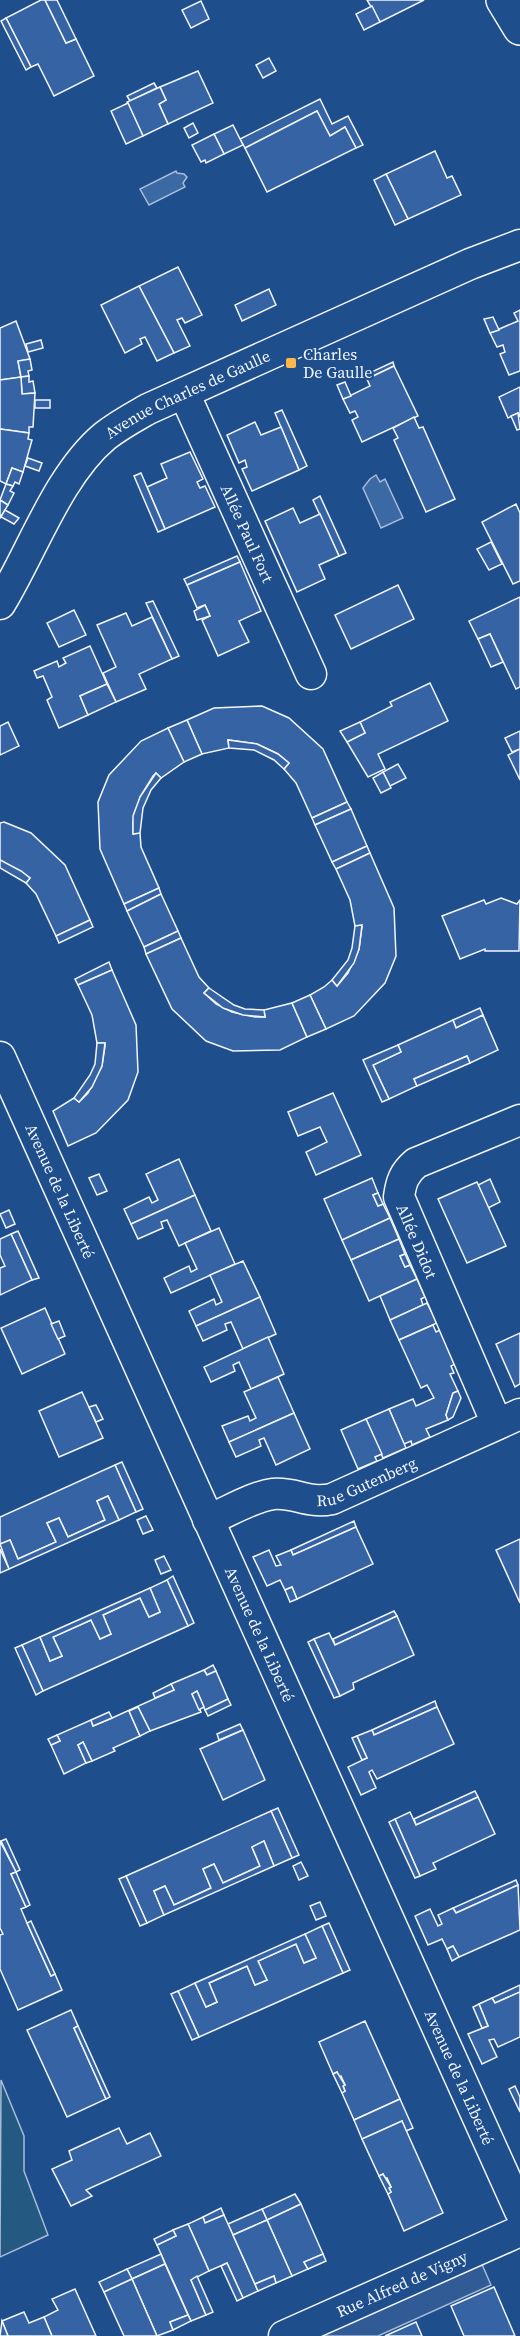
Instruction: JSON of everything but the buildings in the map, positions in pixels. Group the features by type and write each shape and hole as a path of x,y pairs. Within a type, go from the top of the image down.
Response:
{"street":[{"path":"503,0 520,28"},
{"name":"Avenue Charles de Gaulle","path":"0,604 69,479 90,451 105,436 127,420 470,264 520,244"},
{"name":"Allée Paul Fort","path":"184,393 311,674"},
{"name":"Avenue de la Liberté","path":"0,1057 520,2211"},
{"name":"Allée Didot","path":"508,1419 399,1197 401,1181 407,1170 416,1163 520,1120"},
{"name":"Rue Gutenberg","path":"208,1520 271,1494 317,1502 332,1498 508,1419"},
{"name":"Rue Alfred de Vigny","path":"284,2336 520,2231"}],"shaded area":[{"path":"176,171 187,177 183,183 185,187 149,205 140,189"},
{"path":"376,475 380,482 385,479 403,518 381,528 363,488"},
{"path":"1,2080 24,2136 24,2171 48,2235 0,2257"},
{"path":"481,2262 491,2285 378,2336 316,2336"}],"place":[{"name":"Charles De Gaulle","path":"291,363"}]}
